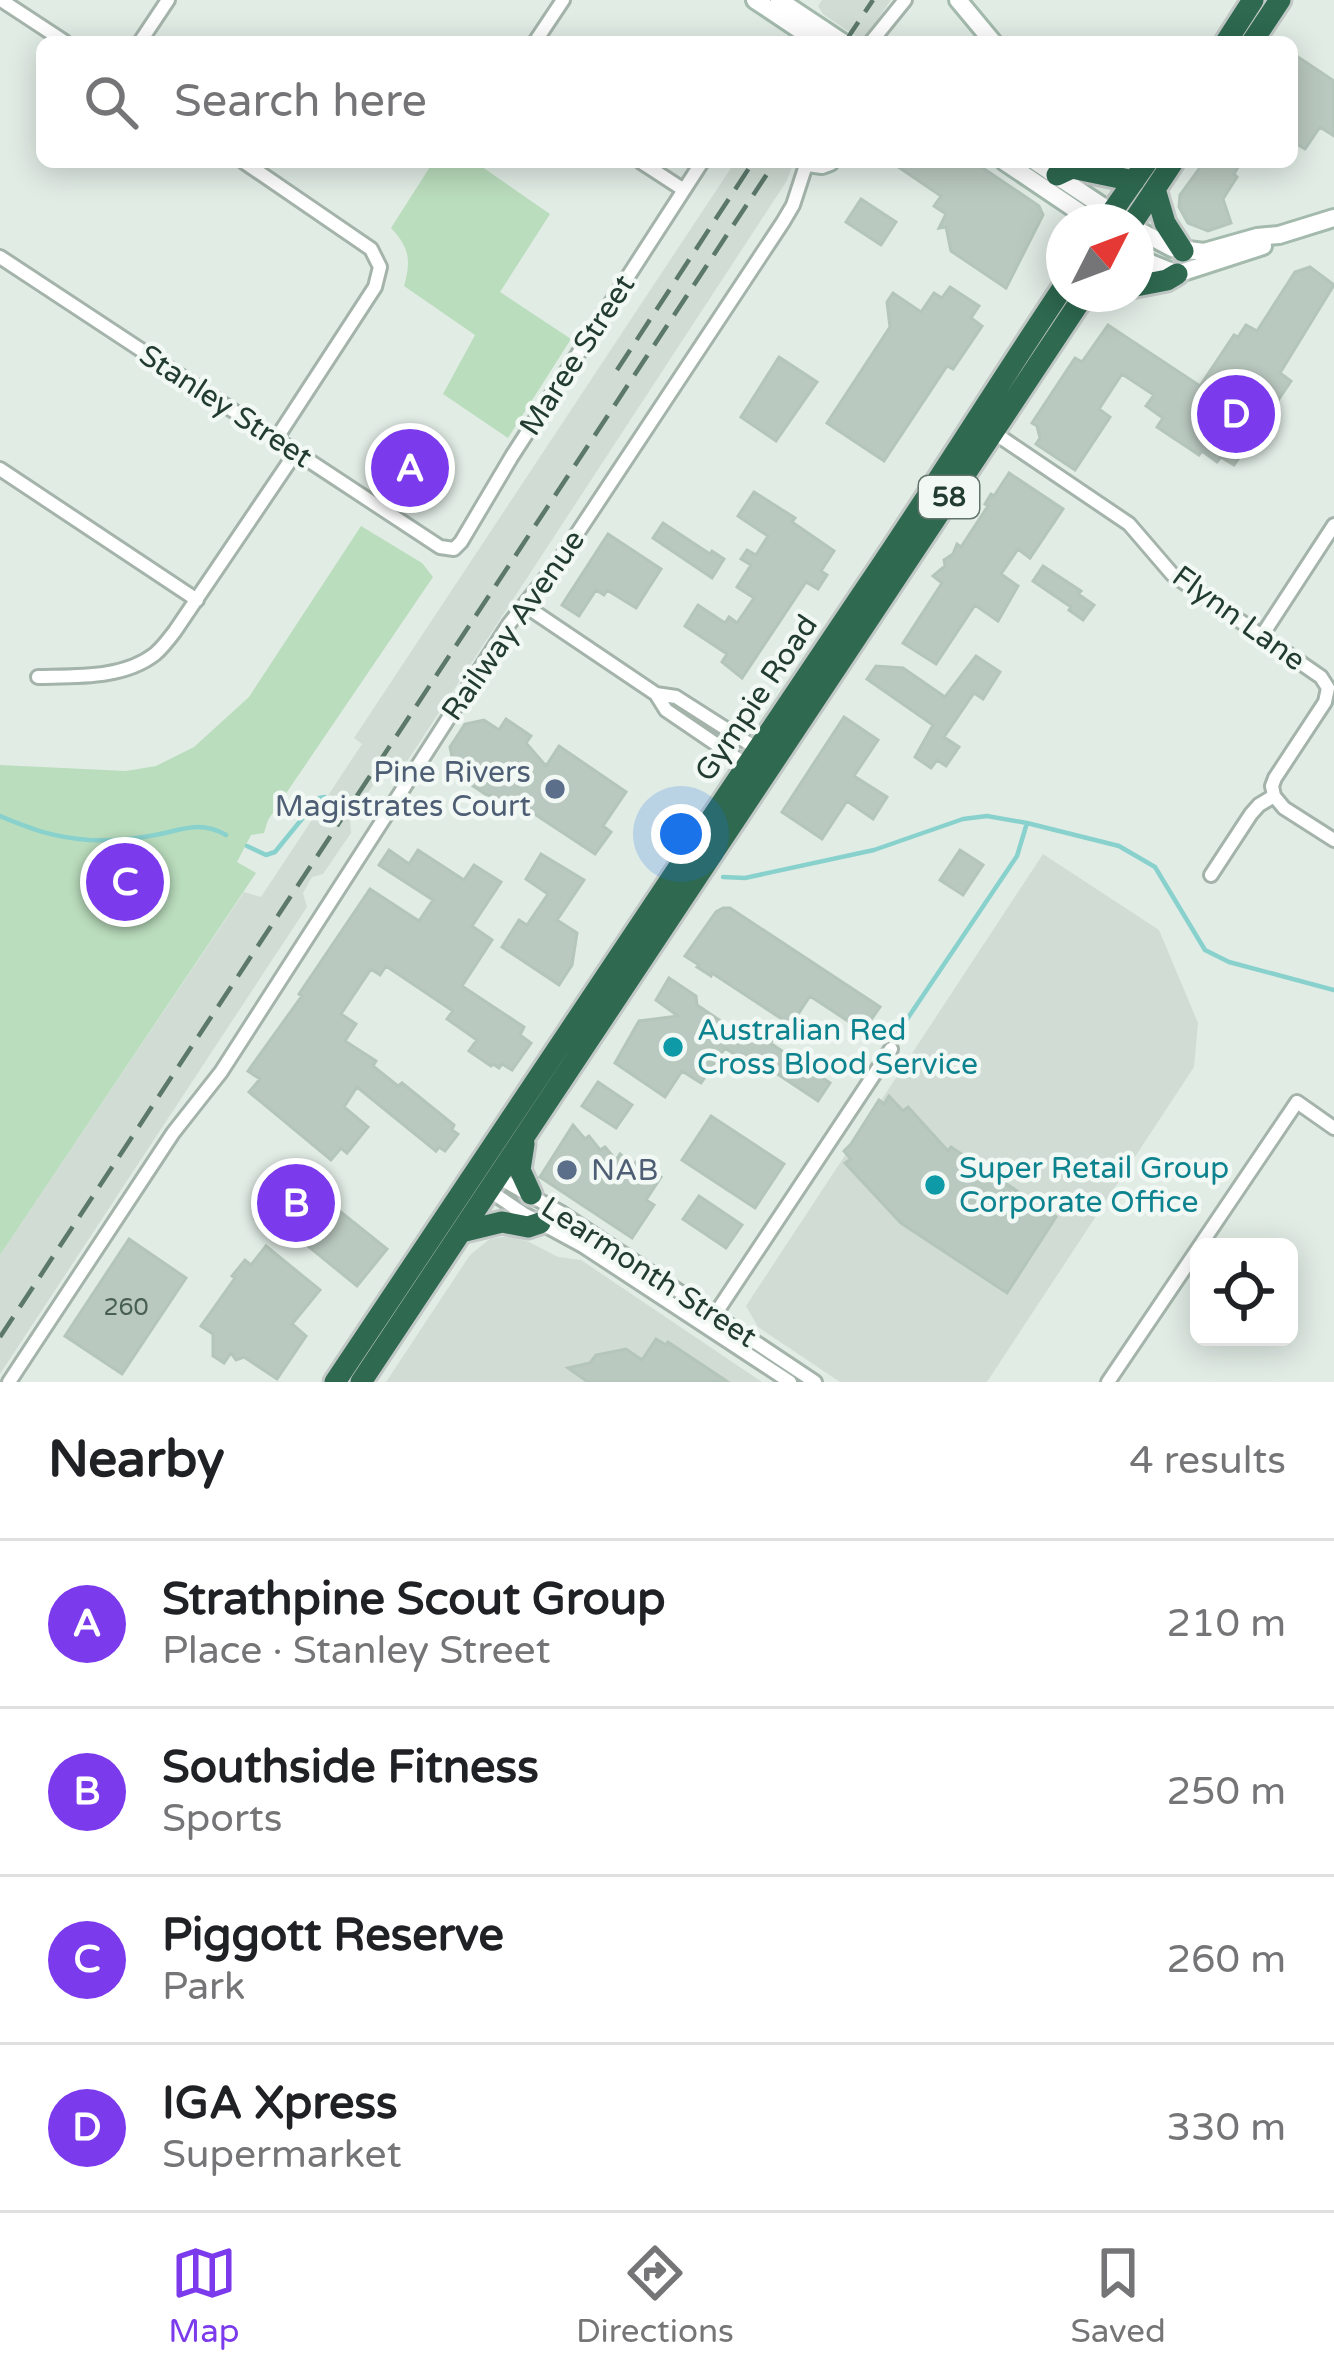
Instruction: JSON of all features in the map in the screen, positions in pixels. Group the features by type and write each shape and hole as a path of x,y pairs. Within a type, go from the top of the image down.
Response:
{"highway":[{"path":"1230,36 1253,0"},
{"path":"1256,36 1280,0"},
{"path":"1057,176 1072,168 1145,177"},
{"path":"1128,204 1145,177"},
{"path":"1145,177 1183,251"},
{"path":"1154,283 1177,274"},
{"name":"Gympie Road","path":"361,1382 460,1232 485,1178 523,1137 862,596 1064,312"},
{"name":"Gympie Road","path":"334,1382 485,1178 760,762 993,432 1066,312"},
{"path":"523,1137 520,1170 531,1194"},
{"path":"460,1232 502,1222 527,1227 540,1223"}],"main road":[{"path":"755,0 816,36"},
{"path":"778,0 817,36"},
{"path":"958,0 989,36"},
{"path":"1016,168 1085,204"},
{"path":"1045,168 1095,204"},
{"path":"1154,240 1183,251 1204,252 1334,218"},
{"path":"1154,265 1177,274 1261,247 1279,235"}],"street":[{"path":"1,0 56,36"},
{"path":"144,36 168,0"},
{"path":"539,36 563,0"},
{"path":"877,36 905,0"},
{"path":"253,168 371,249 380,267 374,287 276,439"},
{"path":"650,168 684,190"},
{"name":"Maree Street","path":"454,549 698,168"},
{"name":"Railway Avenue","path":"9,1382 173,1133 231,1057 452,710 557,564 783,222 805,168"},
{"name":"Stanley Street","path":"0,257 440,547 454,549"},
{"name":"Flynn Lane","path":"993,432 1129,524 1172,574 1321,677 1328,688 1325,702 1275,778 1274,796"},
{"path":"38,677 96,676 153,656 175,632 296,452"},
{"path":"0,469 197,600"},
{"path":"1261,637 1332,532"},
{"path":"524,604 656,694 666,710 760,762"},
{"path":"1211,875 1251,814 1274,796 1284,808 1334,840"},
{"path":"706,1328 891,1049"},
{"path":"1108,1382 1297,1102 1334,1128"},
{"name":"Learmonth Street","path":"485,1178 531,1194 815,1382"},
{"name":"Learmonth Street","path":"485,1178 540,1223 584,1246 790,1382"},
{"path":"650,1289 657,1276"}],"shaded area":[{"path":"822,0 891,0 866,36 856,36 818,6"},
{"path":"731,168 792,168 408,760 378,778 350,819 351,833 323,874 312,877 303,893 307,907 0,1374 0,1255 244,892 261,897 362,744 354,738"},
{"path":"1043,854 1159,930 1198,1023 1194,1067 987,1382 840,1382 758,1327 746,1306"},
{"path":"509,1236 558,1257 581,1260 762,1382 386,1382 470,1255 490,1239"}],"green space":[{"path":"429,168 484,168 550,214 500,292 571,339 508,438 443,394 475,335 404,286 407,255 391,228"},
{"path":"361,526 422,563 433,577 268,820 264,833 251,835 237,862 256,873 0,1255 0,765 126,771 156,766 194,747 249,697"}],"building":[{"path":"1298,57 1334,81 1334,136 1320,127 1305,149 1298,145"},
{"path":"900,168 983,168 1039,206 1043,215 1006,288 951,251 946,227 939,228 946,214 934,206 941,196"},
{"path":"1200,168 1238,168 1223,199 1231,223 1208,231 1188,223 1179,207 1180,195"},
{"path":"861,199 896,222 881,245 846,222"},
{"path":"1310,267 1334,285 1280,373 1291,381 1234,465 1221,457 1217,462 1202,451 1199,455 1157,427 1163,418 1146,406 1154,395 1122,374 1099,409 1110,417 1075,470 1036,444 1040,438 1032,423 1075,358 1082,362 1108,325 1200,386 1234,335 1238,337 1246,325 1257,331 1295,272"},
{"path":"950,287 979,306 971,318 982,326 953,369 947,366 884,461 827,423 890,327 887,302 893,293 921,312 934,293 942,298"},
{"path":"779,357 817,382 776,441 741,417"},
{"path":"1009,473 1063,509 1030,558 1018,549 1001,574 1018,586 998,621 975,605 936,664 903,643 942,583 933,576 957,544 961,547 991,494"},
{"path":"754,492 834,551 821,571 827,575 818,589 806,582 742,678 722,662 727,654 685,626 698,605 725,623 729,617 737,623 754,598 737,587 751,565 741,559 747,550 756,555 768,536 738,516"},
{"path":"663,523 724,559 712,578 653,538"},
{"path":"608,534 661,569 636,608 607,590 604,595 596,590 579,616 562,605"},
{"path":"1043,566 1094,605 1083,620 1033,581"},
{"path":"976,656 1000,672 983,699 974,693 944,737 959,747 946,766 937,760 931,768 915,757 933,725 867,679 876,666 903,668 945,697"},
{"path":"844,717 878,740 854,776 887,797 873,819 847,801 822,839 782,812"},
{"name":"Pine Rivers Magistrates Court","path":"506,719 531,736 526,743 546,766 559,746 626,792 603,826 611,832 595,854 527,809 485,794 454,766 450,747 465,724 484,720 499,730"},
{"path":"389,850 409,864 418,850 464,880 474,865 501,882 472,926 492,940 462,986 524,1027 520,1035 531,1043 512,1070 502,1064 491,1066 469,1051 477,1040 447,1019 453,1011 386,966 380,975 371,969 341,1014 356,1024 345,1041 454,1125 452,1130 458,1134 445,1151 439,1147 436,1151 357,1087 344,1107 368,1127 347,1153 341,1148 331,1160 249,1092 260,1079 248,1071 370,889 419,921 433,900 379,865"},
{"path":"960,850 983,865 963,895 940,880"},
{"path":"541,854 584,880 557,920 577,933 572,965 559,985 502,947 519,920 527,925 548,894 526,879"},
{"path":"723,908 730,908 880,1007 863,1031 810,996 791,1025 697,967 685,956"},
{"path":"669,978 696,996 697,1005 746,1038 752,1028 830,1083 818,1101 758,1061 754,1067 725,1048 701,1083 682,1071 665,1097 615,1063 639,1021 678,1016 656,1000"},
{"path":"598,1082 632,1105 616,1128 582,1106"},
{"name":"Super Retail Group Corporate Office","path":"889,1096 903,1111 908,1107 948,1151 951,1147 1056,1217 1007,1293 901,1223 845,1163 851,1159 844,1151 879,1100 884,1104"},
{"path":"711,1116 784,1164 755,1208 682,1160"},
{"path":"573,1125 616,1160 620,1154 661,1177 646,1200 654,1205 632,1238 540,1177"},
{"path":"292,1173 387,1249 357,1286 286,1228 280,1236 255,1219"},
{"path":"699,1196 742,1225 726,1248 683,1219"},
{"path":"129,1239 186,1278 122,1374 65,1336"},
{"path":"266,1246 320,1290 292,1324 306,1336 277,1379 244,1357 236,1360 231,1353 224,1363 213,1356 213,1334 201,1326 245,1260 251,1265"},
{"path":"656,1339 728,1382 588,1382 568,1368 590,1363 596,1355 626,1349 642,1360"}],"waterway":[{"path":"247,846 266,855 275,852 319,798 325,797"},
{"path":"371,798 383,799"},
{"path":"0,816 43,832 89,840 131,839 199,827 226,835"},
{"path":"723,877 745,878 874,850 963,819 987,816 1027,823 1119,846 1155,867 1205,950 1229,962 1334,990"},
{"path":"891,1043 1017,856 1027,823"}],"railway":[{"path":"849,36 873,0"},
{"path":"617,370 749,168"},
{"path":"0,1337 771,168"}],"place":[{"name":"IGA Xpress","path":"1236,414"},
{"name":"Strathpine Scout Group","path":"410,468"},
{"name":"Pine Rivers Magistrates Court","path":"555,789"},
{"name":"Piggott Reserve","path":"125,882"},
{"name":"Australian Red Cross Blood Service","path":"673,1047"},
{"name":"NAB","path":"567,1170"},
{"name":"Super Retail Group Corporate Office","path":"935,1185"},
{"name":"Southside Fitness","path":"296,1203"}]}
